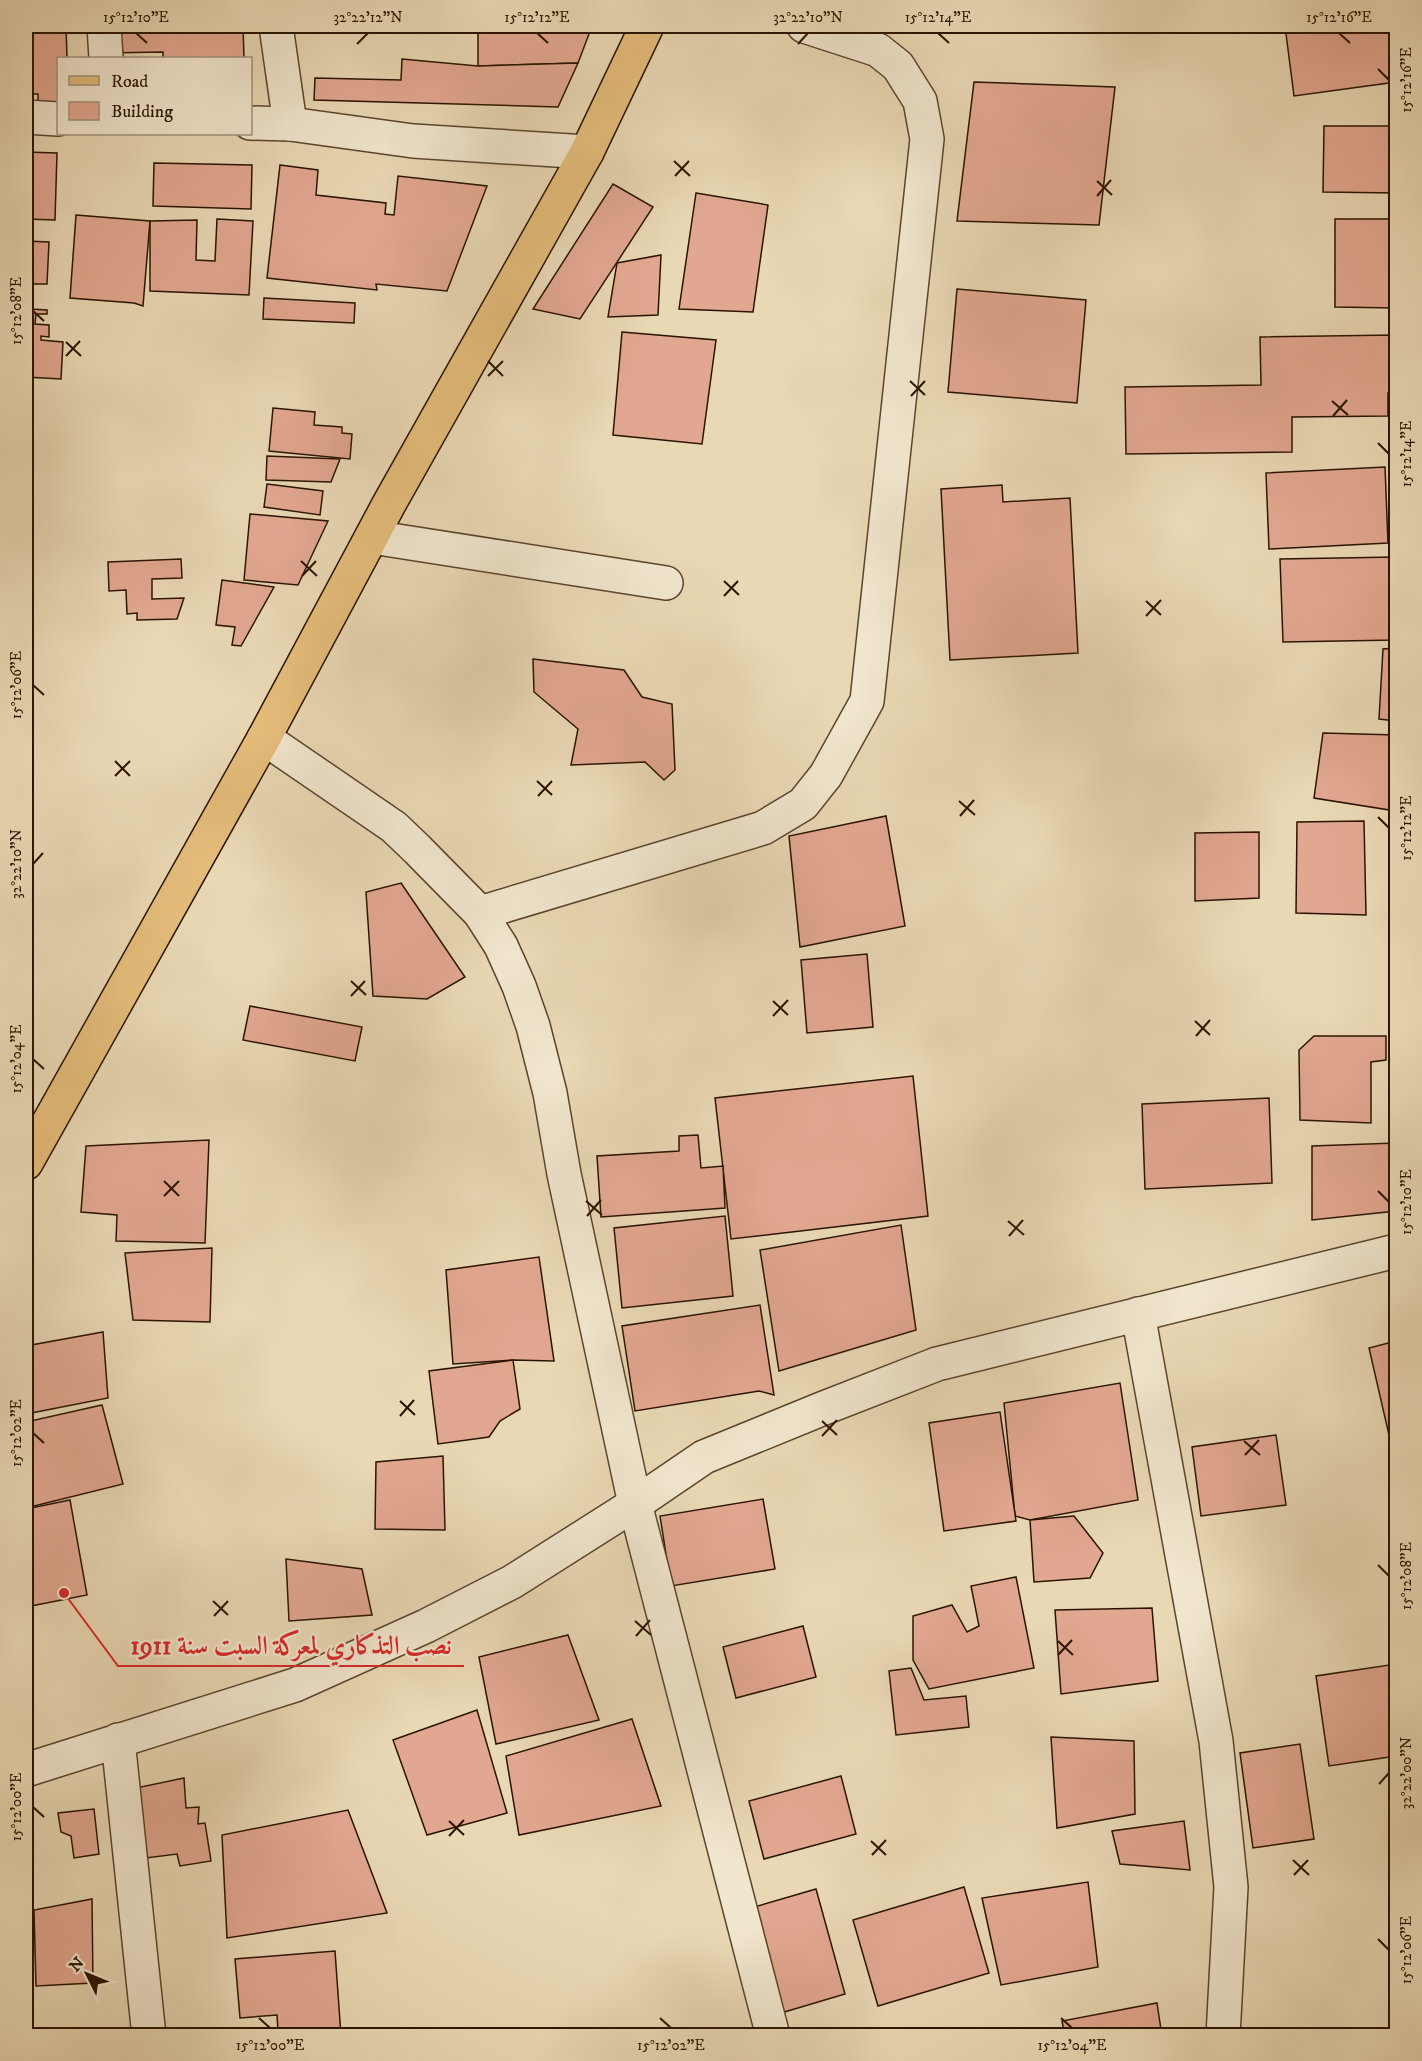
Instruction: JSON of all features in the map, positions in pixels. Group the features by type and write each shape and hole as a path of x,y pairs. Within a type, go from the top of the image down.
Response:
{"main road":[{"path":"26,1163 264,738 372,537 586,152 647,26"}],"street":[{"path":"104,26 106,57"},
{"path":"276,26 290,124"},
{"path":"480,913 763,828 803,804 826,775 867,701 927,139 920,100 898,66 878,50 804,26"},
{"path":"26,117 57,119"},
{"path":"252,123 290,124 413,141 586,152"},
{"path":"372,537 666,583"},
{"path":"264,738 394,827 480,913 501,946 519,986 533,1026 550,1093 564,1174 635,1504 773,2036"},
{"path":"26,1770 296,1685 426,1626 512,1582 704,1457 824,1407 937,1364 1396,1251"},
{"path":"1138,1314 1216,1741 1231,1887 1223,2036"},
{"path":"118,1740 149,2036"}],"building":[{"path":"26,26 66,26 67,57 57,57 57,108 38,108 38,94 26,94"},
{"path":"106,26 243,26 244,57 163,57 163,52 106,53"},
{"path":"478,26 592,26 578,63 478,66"},
{"path":"1285,26 1396,26 1396,82 1294,96"},
{"path":"402,59 478,66 578,63 558,107 314,100 315,78 401,80"},
{"path":"974,82 1115,87 1099,225 957,221"},
{"path":"1324,126 1396,126 1396,193 1323,192"},
{"path":"26,152 57,153 55,220 26,219"},
{"path":"154,163 252,165 251,209 153,206"},
{"path":"280,165 318,170 316,195 386,203 385,214 394,215 398,176 487,186 447,291 376,284 377,290 267,278"},
{"path":"613,184 653,207 580,319 533,309"},
{"path":"696,193 768,205 753,312 679,309"},
{"path":"76,215 150,221 143,306 134,303 70,298"},
{"path":"217,219 253,221 249,295 150,291 150,221 197,220 196,260 215,261"},
{"path":"1335,219 1396,219 1396,308 1335,307"},
{"path":"26,241 49,242 47,284 32,284 31,309 47,310 47,314 36,314 35,324 49,325 49,337 41,336 41,340 63,342 61,379 26,377"},
{"path":"661,255 658,315 608,317 617,263"},
{"path":"957,289 1086,300 1077,403 948,392"},
{"path":"264,298 355,303 354,323 263,319"},
{"path":"622,332 716,340 702,444 613,435"},
{"path":"1396,335 1396,393 1388,393 1388,416 1292,417 1292,452 1126,454 1125,387 1261,385 1260,337"},
{"path":"273,408 315,412 314,425 342,427 342,433 352,434 350,459 269,451"},
{"path":"267,456 340,459 331,482 266,480"},
{"path":"1385,467 1388,543 1269,549 1266,473"},
{"path":"267,484 323,491 320,515 264,507"},
{"path":"1002,485 1003,502 1070,498 1078,653 950,660 941,489"},
{"path":"250,514 328,521 298,585 244,580"},
{"path":"1396,557 1396,640 1283,642 1280,559"},
{"path":"181,559 182,578 152,579 152,599 184,598 177,619 137,620 137,613 127,614 126,590 109,591 108,562"},
{"path":"222,580 274,587 241,646 232,645 235,627 216,625"},
{"path":"1396,648 1396,721 1379,719 1383,649"},
{"path":"533,659 624,670 642,697 672,704 675,770 664,780 645,762 571,765 578,729 534,692"},
{"path":"1323,733 1396,735 1396,811 1314,798"},
{"path":"886,816 905,926 800,947 789,836"},
{"path":"1364,821 1366,915 1296,913 1297,822"},
{"path":"1259,832 1259,898 1195,901 1195,833"},
{"path":"401,883 465,977 427,999 373,996 366,892"},
{"path":"867,954 873,1027 807,1033 801,960"},
{"path":"250,1006 362,1027 355,1061 243,1040"},
{"path":"1314,1036 1386,1036 1386,1060 1371,1062 1371,1123 1300,1120 1299,1050"},
{"path":"913,1076 928,1216 731,1239 715,1098"},
{"path":"1269,1098 1272,1183 1145,1189 1142,1104"},
{"path":"698,1135 701,1168 723,1166 725,1208 601,1217 597,1156 679,1151 679,1136"},
{"path":"209,1140 205,1243 116,1241 117,1215 81,1212 86,1146"},
{"path":"1396,1143 1396,1211 1312,1220 1312,1146"},
{"path":"725,1216 733,1296 622,1308 614,1228"},
{"path":"901,1225 916,1330 779,1371 760,1250"},
{"path":"212,1248 210,1322 133,1320 125,1253"},
{"path":"539,1257 554,1361 513,1360 453,1364 446,1270"},
{"path":"760,1305 774,1395 759,1391 635,1411 622,1326"},
{"path":"103,1332 108,1398 26,1414 26,1346"},
{"path":"1396,1341 1396,1433 1389,1435 1369,1348"},
{"path":"513,1360 520,1409 500,1421 489,1437 438,1444 429,1371"},
{"path":"1120,1383 1138,1500 1030,1520 1015,1516 1004,1403"},
{"path":"102,1405 123,1484 26,1508 26,1422"},
{"path":"1000,1412 1016,1521 944,1531 929,1423"},
{"path":"1276,1435 1286,1505 1201,1516 1192,1447"},
{"path":"443,1456 445,1530 375,1529 376,1462"},
{"path":"763,1499 775,1569 671,1586 660,1516"},
{"path":"70,1500 87,1595 26,1607 26,1509"},
{"path":"1074,1516 1103,1553 1090,1578 1034,1582 1030,1520"},
{"path":"286,1559 362,1569 372,1615 289,1621"},
{"path":"1016,1577 1034,1668 929,1689 913,1660 913,1616 952,1605 967,1632 979,1626 971,1586"},
{"path":"1152,1608 1158,1681 1061,1694 1055,1610"},
{"path":"803,1626 816,1677 736,1698 723,1647"},
{"path":"568,1635 599,1720 496,1744 479,1657"},
{"path":"1396,1664 1396,1756 1329,1766 1316,1676"},
{"path":"911,1668 924,1700 966,1696 969,1727 896,1735 889,1671"},
{"path":"477,1710 507,1813 427,1835 393,1740"},
{"path":"632,1719 661,1806 519,1835 506,1756"},
{"path":"1051,1737 1134,1741 1135,1814 1057,1828"},
{"path":"1300,1744 1314,1839 1253,1848 1240,1753"},
{"path":"841,1776 856,1834 764,1859 749,1801"},
{"path":"184,1778 186,1808 199,1807 198,1824 205,1823 211,1861 180,1866 177,1854 138,1859 131,1789"},
{"path":"94,1809 99,1854 74,1858 71,1836 61,1832 58,1813"},
{"path":"348,1810 387,1913 227,1938 222,1835"},
{"path":"1184,1821 1190,1870 1120,1864 1112,1831"},
{"path":"1088,1882 1098,1967 1001,1985 982,1898"},
{"path":"964,1887 989,1973 878,2006 853,1920"},
{"path":"816,1889 845,1994 781,2013 751,1908"},
{"path":"92,1899 93,1983 36,1986 34,1910"},
{"path":"335,1951 341,2036 305,2036 304,2028 278,2031 277,2015 240,2018 235,1959"},
{"path":"26,1954 29,1990 26,1991"},
{"path":"1157,2003 1162,2036 1065,2036 1062,2021"}],"place":[{"name":"نصب التذكاري لمعركة السبت سنة 1911","path":"64,1593"}]}
